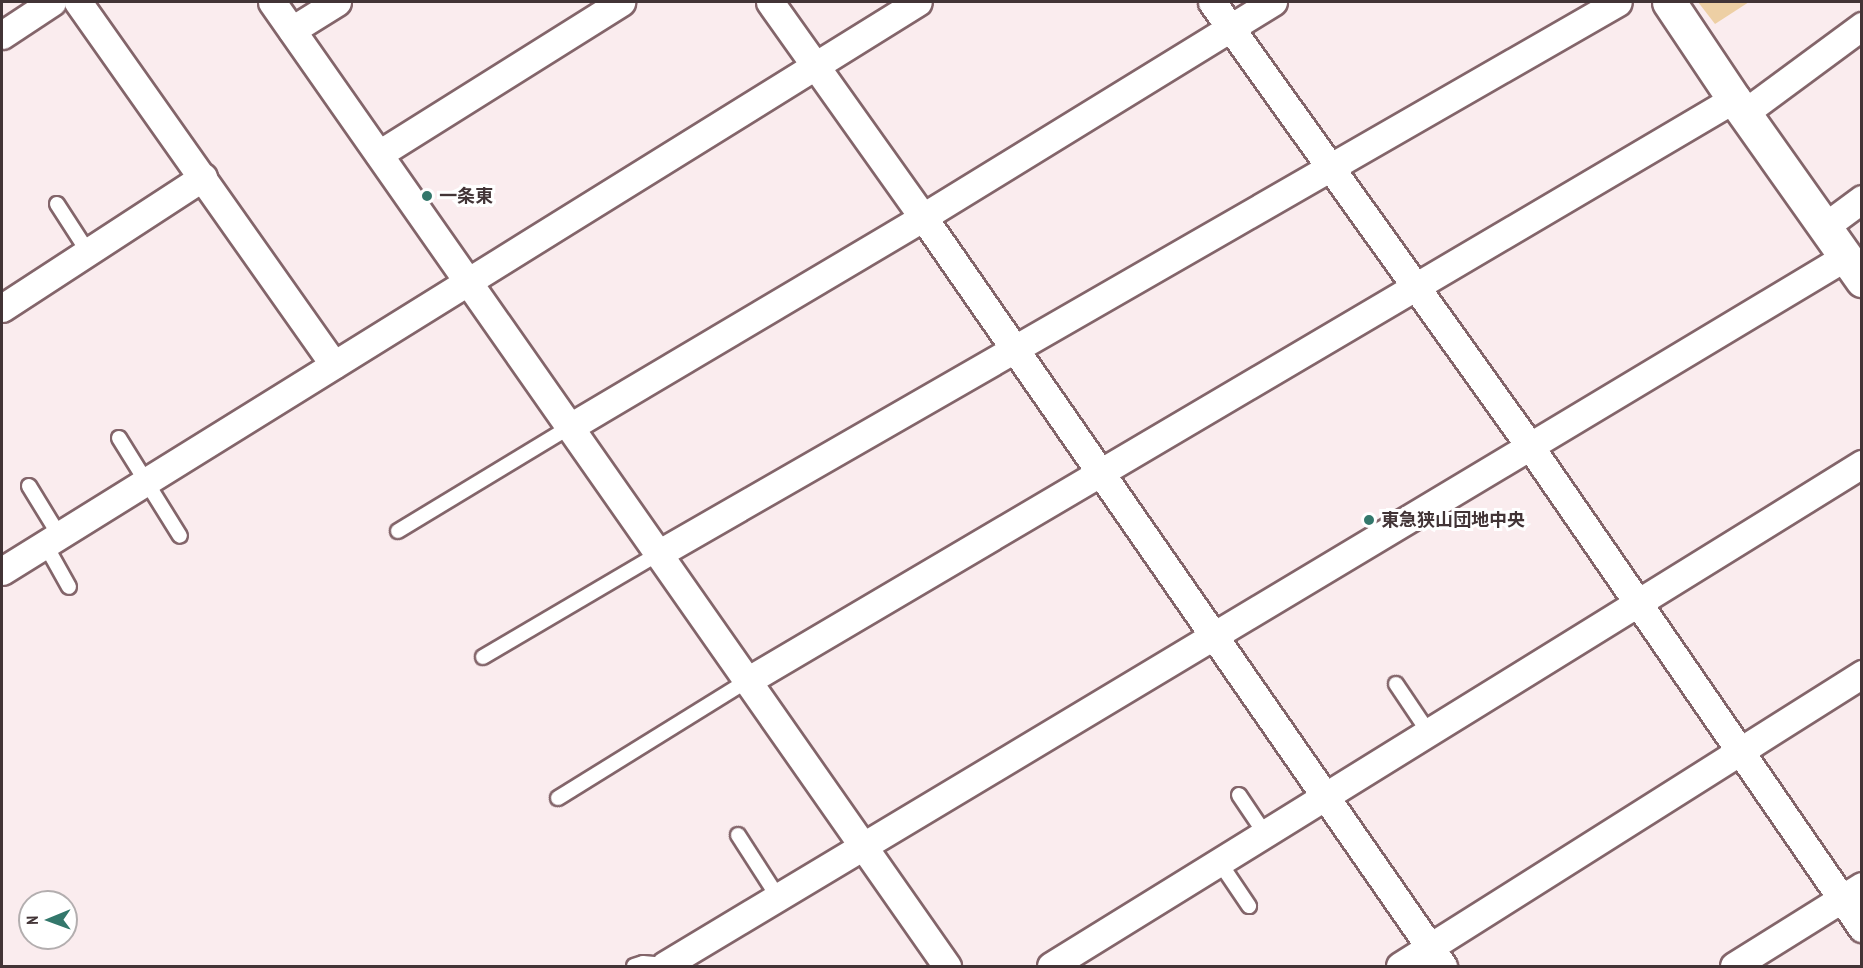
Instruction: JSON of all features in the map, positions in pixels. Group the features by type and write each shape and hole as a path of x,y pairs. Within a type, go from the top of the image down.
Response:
{"street":[{"path":"2,35 52,2"},
{"path":"78,2 334,365"},
{"path":"272,2 947,966"},
{"path":"292,30 337,2"},
{"path":"379,154 621,2"},
{"path":"770,2 923,217 1436,957"},
{"path":"2,571 918,2"},
{"path":"1212,2 1329,169 1529,445 1638,602 1738,753 1851,892 1862,928"},
{"path":"570,427 923,217 1273,2"},
{"path":"658,554 1618,2"},
{"path":"665,965 1529,445 1853,269 1669,2"},
{"path":"747,681 1416,289 1739,106 1862,26"},
{"path":"2,308 203,177"},
{"path":"1824,227 1862,199"},
{"path":"1051,966 1862,464"},
{"path":"1400,966 1436,957 1738,753 1862,674"},
{"path":"1734,966 1851,892"}],"lane":[{"path":"57,204 88,252"},
{"path":"398,531 570,427"},
{"path":"119,438 180,537"},
{"path":"29,486 69,586"},
{"path":"483,657 658,554"},
{"path":"558,798 747,681"},
{"path":"1396,684 1429,733"},
{"path":"1239,795 1266,835"},
{"path":"738,835 778,897"},
{"path":"1220,863 1249,906"},
{"path":"634,966 643,963 665,965"}],"shaded area":[{"path":"1698,2 1749,2 1715,24"}],"place":[{"name":"一条東","path":"427,196"},
{"name":"東急狭山団地中央","path":"1369,520"}]}
